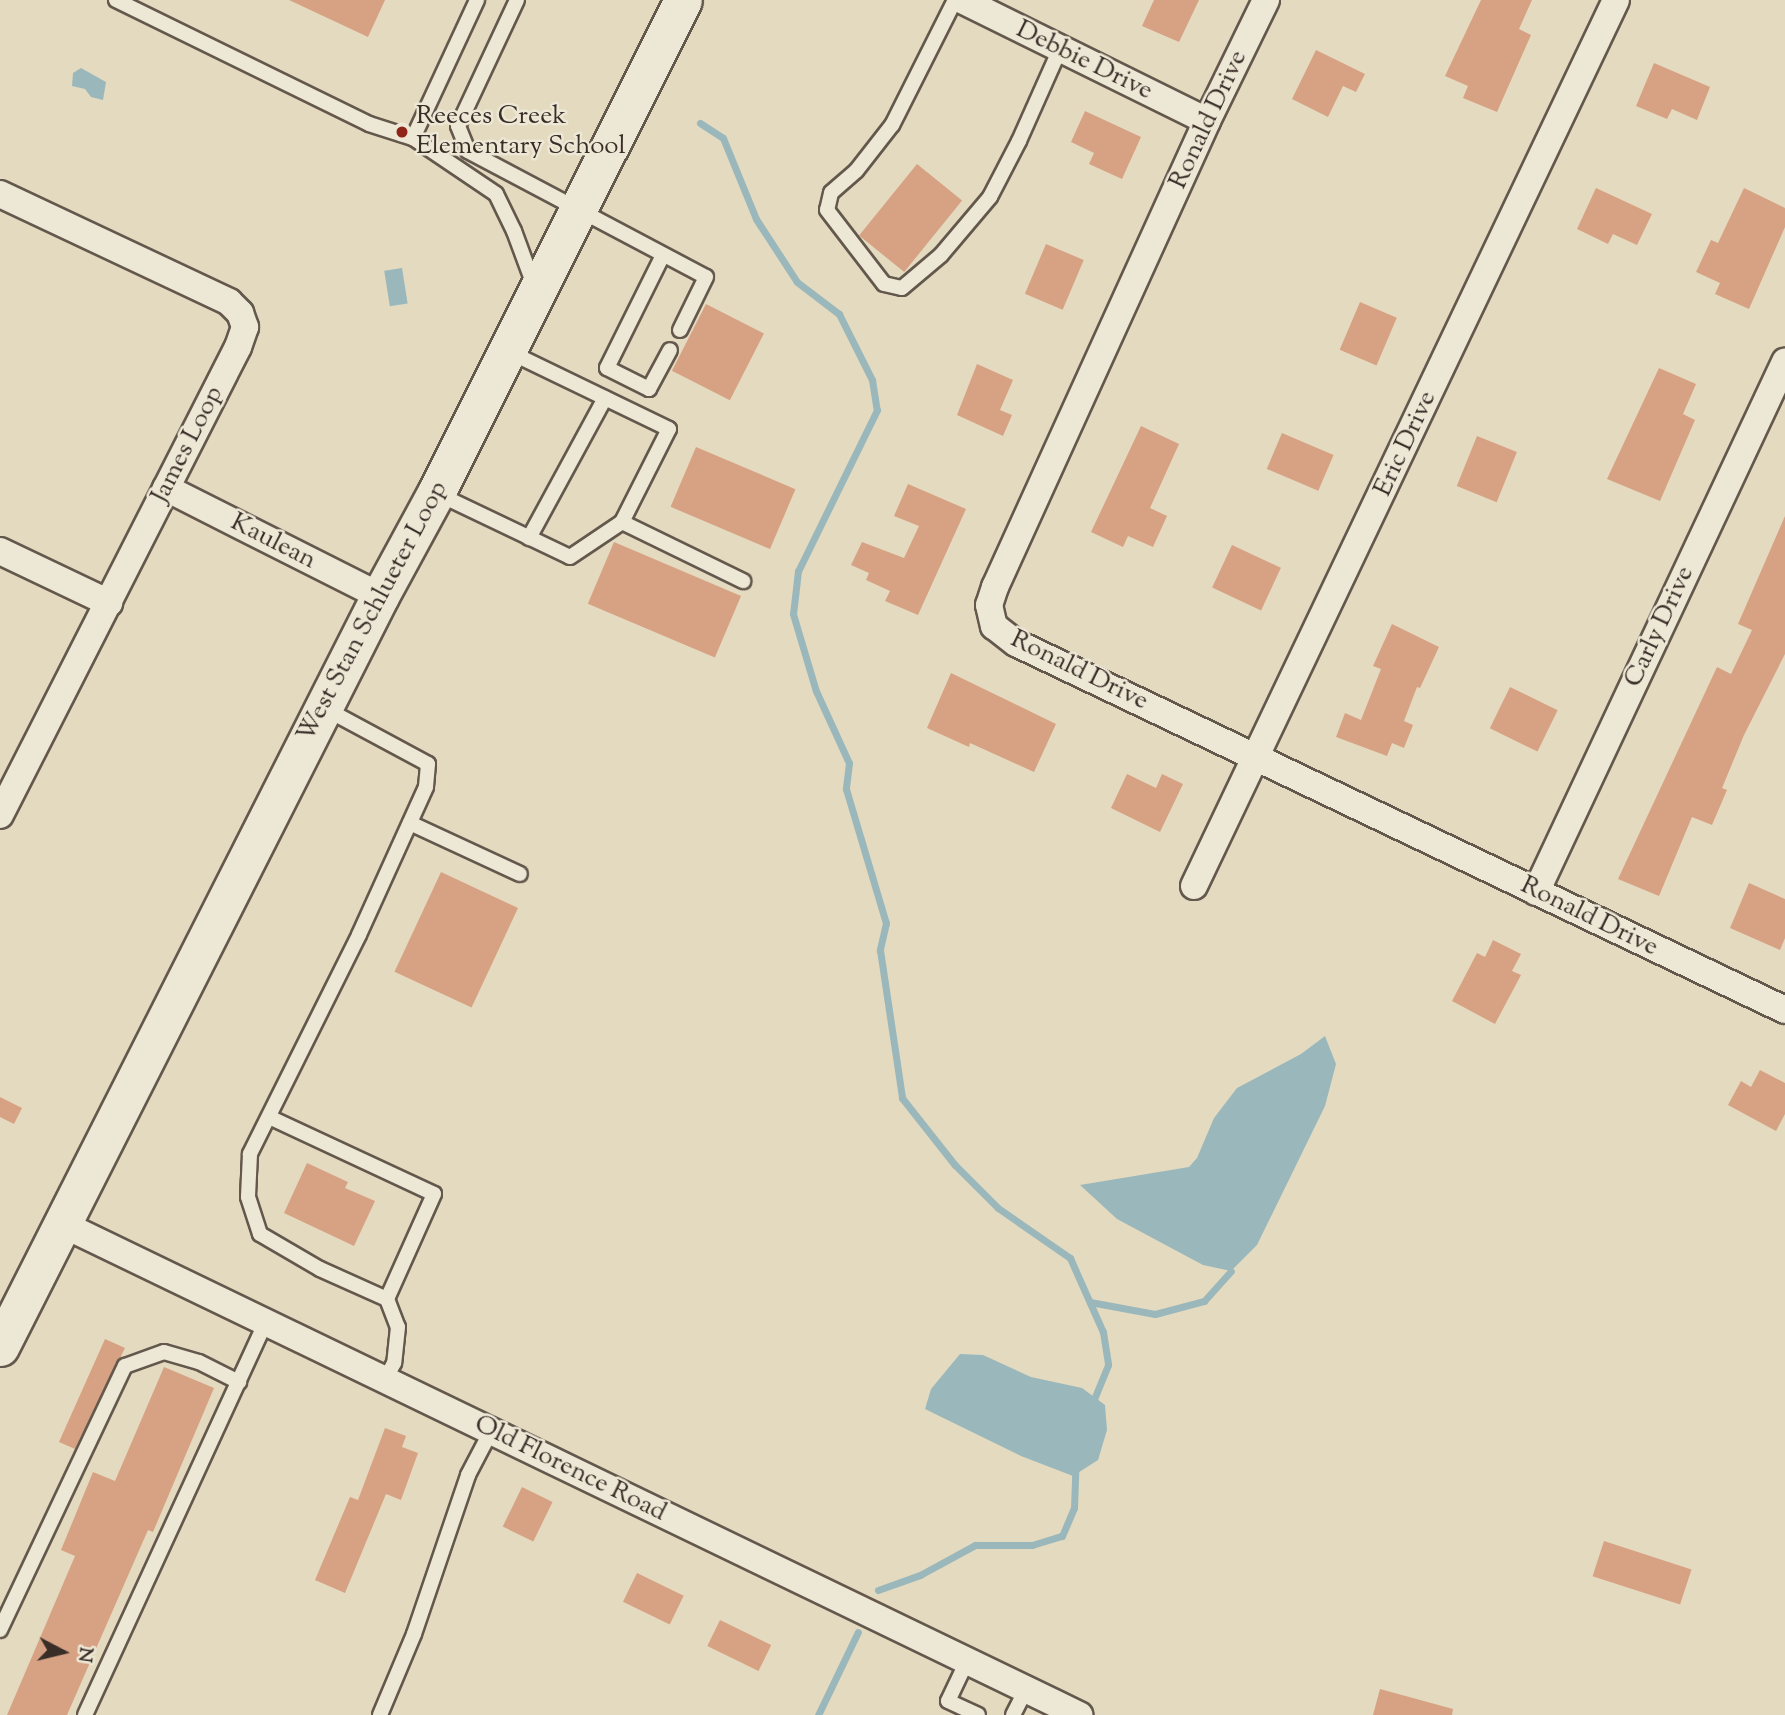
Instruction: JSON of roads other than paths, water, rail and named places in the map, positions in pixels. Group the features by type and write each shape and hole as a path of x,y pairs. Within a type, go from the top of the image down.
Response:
{"main road":[{"name":"West Stan Schlueter Loop","path":"0,1347 60,1223 579,211 683,0"}],"street":[{"name":"Debbie Drive","path":"962,0 1207,121"},
{"name":"Ronald Drive","path":"1266,0 1207,121 989,605 994,626 1016,643 1258,756 1785,1010"},
{"name":"Eric Drive","path":"1194,886 1616,0"},
{"name":"James Loop","path":"0,194 229,302 240,313 246,327 0,815"},
{"name":"Carly Drive","path":"1536,892 1785,362"},
{"name":"Kaulean","path":"166,488 380,596"},
{"path":"0,551 109,603"},
{"name":"Old Florence Road","path":"60,1223 1079,1715"}],"lane":[{"path":"116,0 369,124 413,138 496,194 514,231 536,291"},
{"path":"413,138 477,0"},
{"path":"517,0 458,126 468,151 706,277 680,330"},
{"path":"955,0 891,125 856,172 831,193 827,210 884,284 902,288 941,255 990,197 1019,141 1060,49"},
{"path":"663,255 607,368 649,389 670,349"},
{"path":"436,493 570,557 622,522 669,429 506,351"},
{"path":"530,538 604,398"},
{"path":"622,522 743,581"},
{"path":"323,707 428,764 426,787 359,935 250,1154 248,1197 260,1234 320,1269 387,1299 398,1327 394,1363 385,1380"},
{"path":"410,823 520,874"},
{"path":"269,1117 434,1194 387,1299"},
{"path":"85,1715 266,1322"},
{"path":"0,1630 125,1366 164,1352 199,1362 239,1382"},
{"path":"380,1715 414,1634 468,1475 491,1431"},
{"path":"967,1661 948,1701 978,1715"},
{"path":"1013,1715 1026,1689"}],"water":[{"path":"81,68 106,82 103,100 91,97 85,89 72,86 73,73"},
{"path":"402,268 408,304 390,306 384,271"},
{"path":"1325,1036 1336,1064 1325,1106 1257,1245 1231,1271 1203,1265 1117,1219 1080,1185 1189,1167 1197,1158 1214,1118 1237,1088 1301,1054"},
{"path":"960,1354 983,1355 1031,1377 1082,1388 1105,1405 1107,1430 1098,1460 1073,1476 1021,1456 925,1409 931,1389"}],"waterway":[{"path":"700,123 723,138 756,219 797,282 839,314 872,380 877,410 798,571 793,614 816,691 849,763 846,789 886,923 880,950 902,1098 955,1165 998,1208 1070,1258 1103,1332 1108,1365 1092,1404"},
{"path":"1090,1302 1155,1314 1204,1301 1231,1271"},
{"path":"878,1590 920,1575 975,1545 1032,1545 1062,1536 1074,1508 1075,1470"},
{"path":"818,1715 858,1632"}],"place":[{"name":"Reeces Creek Elementary School","path":"402,132"}]}
